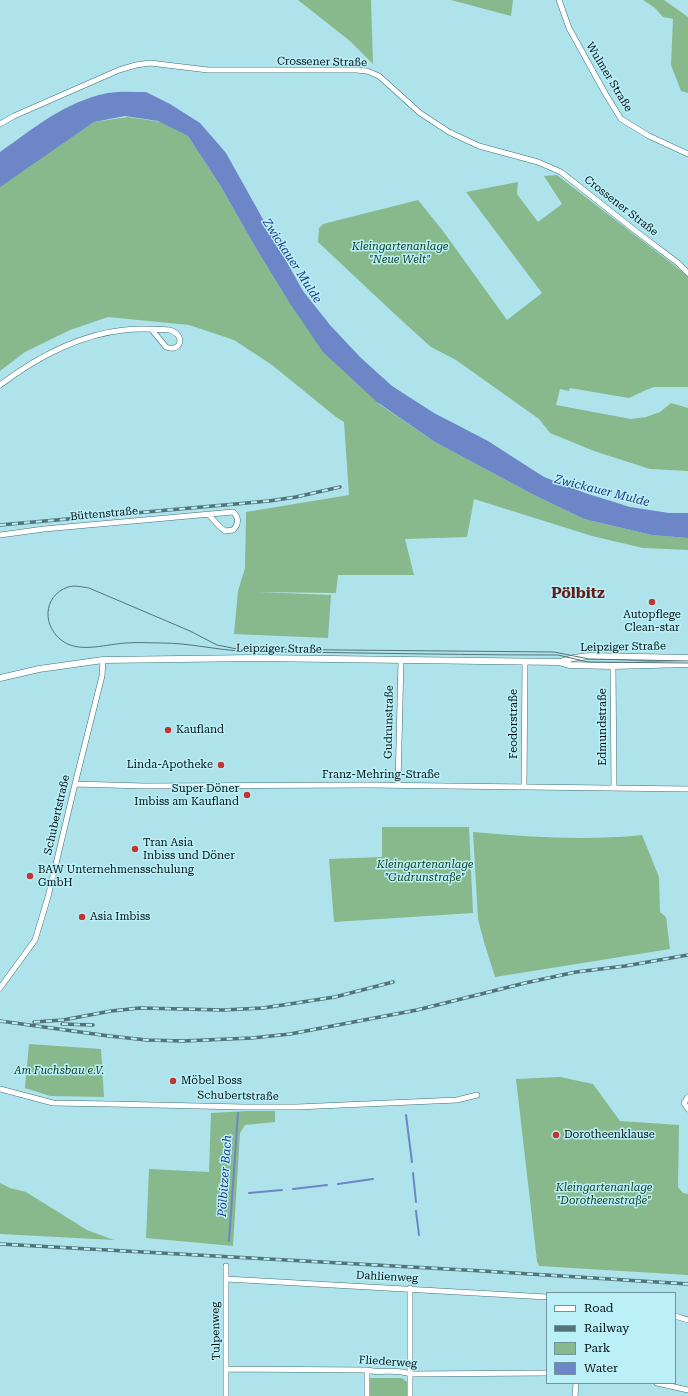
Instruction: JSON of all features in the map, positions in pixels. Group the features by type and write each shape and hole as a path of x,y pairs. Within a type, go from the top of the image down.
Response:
{"street":[{"name":"Wulmer Straße","path":"559,0 568,28 621,119 649,136 688,154"},
{"name":"Crossener Straße","path":"0,124 14,116 119,70 150,63 220,71 331,70 367,72 379,76 420,113 449,132 479,146 538,162 561,172 688,273"},
{"path":"0,384 19,370 51,351 85,337 125,330 152,330 170,330 176,332 180,337 180,342 174,348 166,347 152,330"},
{"name":"Büttenstraße","path":"0,535 44,529 233,512 237,518 237,524 231,531 223,530 209,515"},
{"name":"Leipziger Straße","path":"559,662 589,656 688,658"},
{"name":"Leipziger Straße","path":"1,676 103,660 255,658 559,662 570,665 613,666 688,664"},
{"name":"Schubertstraße","path":"0,988 35,940 48,897 102,676 103,660"},
{"name":"Gudrunstraße","path":"398,785 402,660"},
{"name":"Feodorstraße","path":"524,786 525,662"},
{"name":"Edmundstraße","path":"613,666 614,788"},
{"name":"Franz-Mehring-Straße","path":"75,784 159,786 524,786 688,789"},
{"name":"Schubertstraße","path":"0,1089 53,1103 243,1107 458,1100 477,1095"},
{"path":"688,1097 684,1103 688,1109"},
{"name":"Tulpenweg","path":"226,1266 226,1396"},
{"name":"Dahlienweg","path":"226,1279 410,1288 546,1297"},
{"path":"410,1288 410,1396"},
{"path":"676,1316 688,1320"},
{"name":"Fliederweg","path":"227,1369 367,1370 402,1371 410,1374 546,1373"},
{"path":"367,1370 367,1396"},
{"path":"575,1396 576,1384"},
{"path":"661,1384 688,1390"}],"green space":[{"path":"298,0 371,0 373,64 350,41"},
{"path":"451,0 513,0 511,16"},
{"path":"643,0 664,0 688,17 688,93 681,91 671,65 673,19 663,17 655,8"},
{"path":"128,117 161,122 188,136 220,185 287,299 379,404 435,442 534,495 584,519 652,535 688,538 688,550 643,548 592,536 474,499 467,537 405,539 414,575 338,575 336,593 258,592 331,595 328,638 234,634 238,591 245,568 246,512 349,495 344,422 272,365 234,340 189,325 108,317 70,330 25,352 0,371 0,186 94,122"},
{"name":"Kleingartenanlage \"Neue Welt\"","path":"557,175 688,276 688,387 654,387 629,398 570,388 569,391 560,389 556,405 631,419 646,417 660,412 671,403 688,408 688,471 650,469 594,451 550,433 539,419 456,360 431,347 318,242 319,228 323,224 418,200 443,231 507,320 542,293 466,192 518,182 517,194 538,222 562,204 544,176"},
{"name":"Kleingartenanlage \"Gudrunstraße\"","path":"382,827 469,827 473,913 334,922 329,859 382,857"},
{"path":"473,832 536,837 579,838 642,835 659,877 660,912 666,917 670,949 495,977 478,919"},
{"name":"Am Fuchsbau e.V.","path":"29,1044 101,1049 104,1097 50,1096 25,1088"},
{"name":"Kleingartenanlage \"Dorotheenstraße\"","path":"560,1077 593,1084 620,1121 679,1125 678,1187 683,1193 688,1194 688,1275 539,1266 537,1261 516,1079"},
{"path":"275,1111 275,1122 245,1125 240,1133 233,1246 146,1238 149,1169 209,1172 211,1113"},
{"path":"0,1183 10,1188 26,1192 87,1230 114,1240 0,1234"},
{"path":"369,1378 402,1378 407,1382 408,1396 369,1396"}],"water":[{"path":"146,92 170,104 200,123 226,153 303,291 330,325 360,357 392,386 434,413 488,441 544,477 585,493 630,507 669,513 688,513 688,538 652,535 584,519 534,495 435,442 377,402 323,352 287,299 220,185 188,136 158,121 125,116 94,122 0,187 0,152 51,116 78,102 92,97 108,93"}],"waterway":[{"name":"Pölbitzer Bach","path":"229,1241 238,1113"},
{"path":"406,1115 412,1162"},
{"path":"413,1173 416,1202"},
{"path":"338,1184 373,1179"},
{"path":"293,1189 327,1185"},
{"path":"249,1193 282,1190"},
{"path":"416,1211 419,1235"}],"tram line":[{"path":"688,661 589,659 554,652 237,649 217,645 190,631 89,588 76,586 68,587 59,591 53,597 48,613 52,629 57,636 64,642 78,647 94,647 130,643 162,643 258,652 558,655 588,662 688,663"}],"railway":[{"path":"0,525 269,501 296,497 340,487"},
{"path":"0,1021 147,1040 183,1041 252,1038 290,1034 417,1010 576,972 625,966 688,955"},
{"path":"34,1022 63,1020 111,1011 140,1008 223,1010 263,1008 335,997 393,982"},
{"path":"62,1024 93,1025"},
{"path":"0,1244 688,1284"}],"place":[{"name":"Autopflege Clean-star","path":"652,602"},
{"name":"Kaufland","path":"168,730"},
{"name":"Linda-Apotheke","path":"221,765"},
{"name":"Super Döner Imbiss am Kaufland","path":"247,795"},
{"name":"Tran Asia Inbiss und Döner","path":"135,849"},
{"name":"BAW Unternehmensschulung GmbH","path":"30,876"},
{"name":"Asia Imbiss","path":"82,917"},
{"name":"Möbel Boss","path":"173,1081"},
{"name":"Dorotheenklause","path":"556,1135"}],"district":[{"name":"Pölbitz","path":"578,594"}],"water label":[{"name":"Zwickauer Mulde","path":"292,261"},
{"name":"Zwickauer Mulde","path":"602,491"}]}
